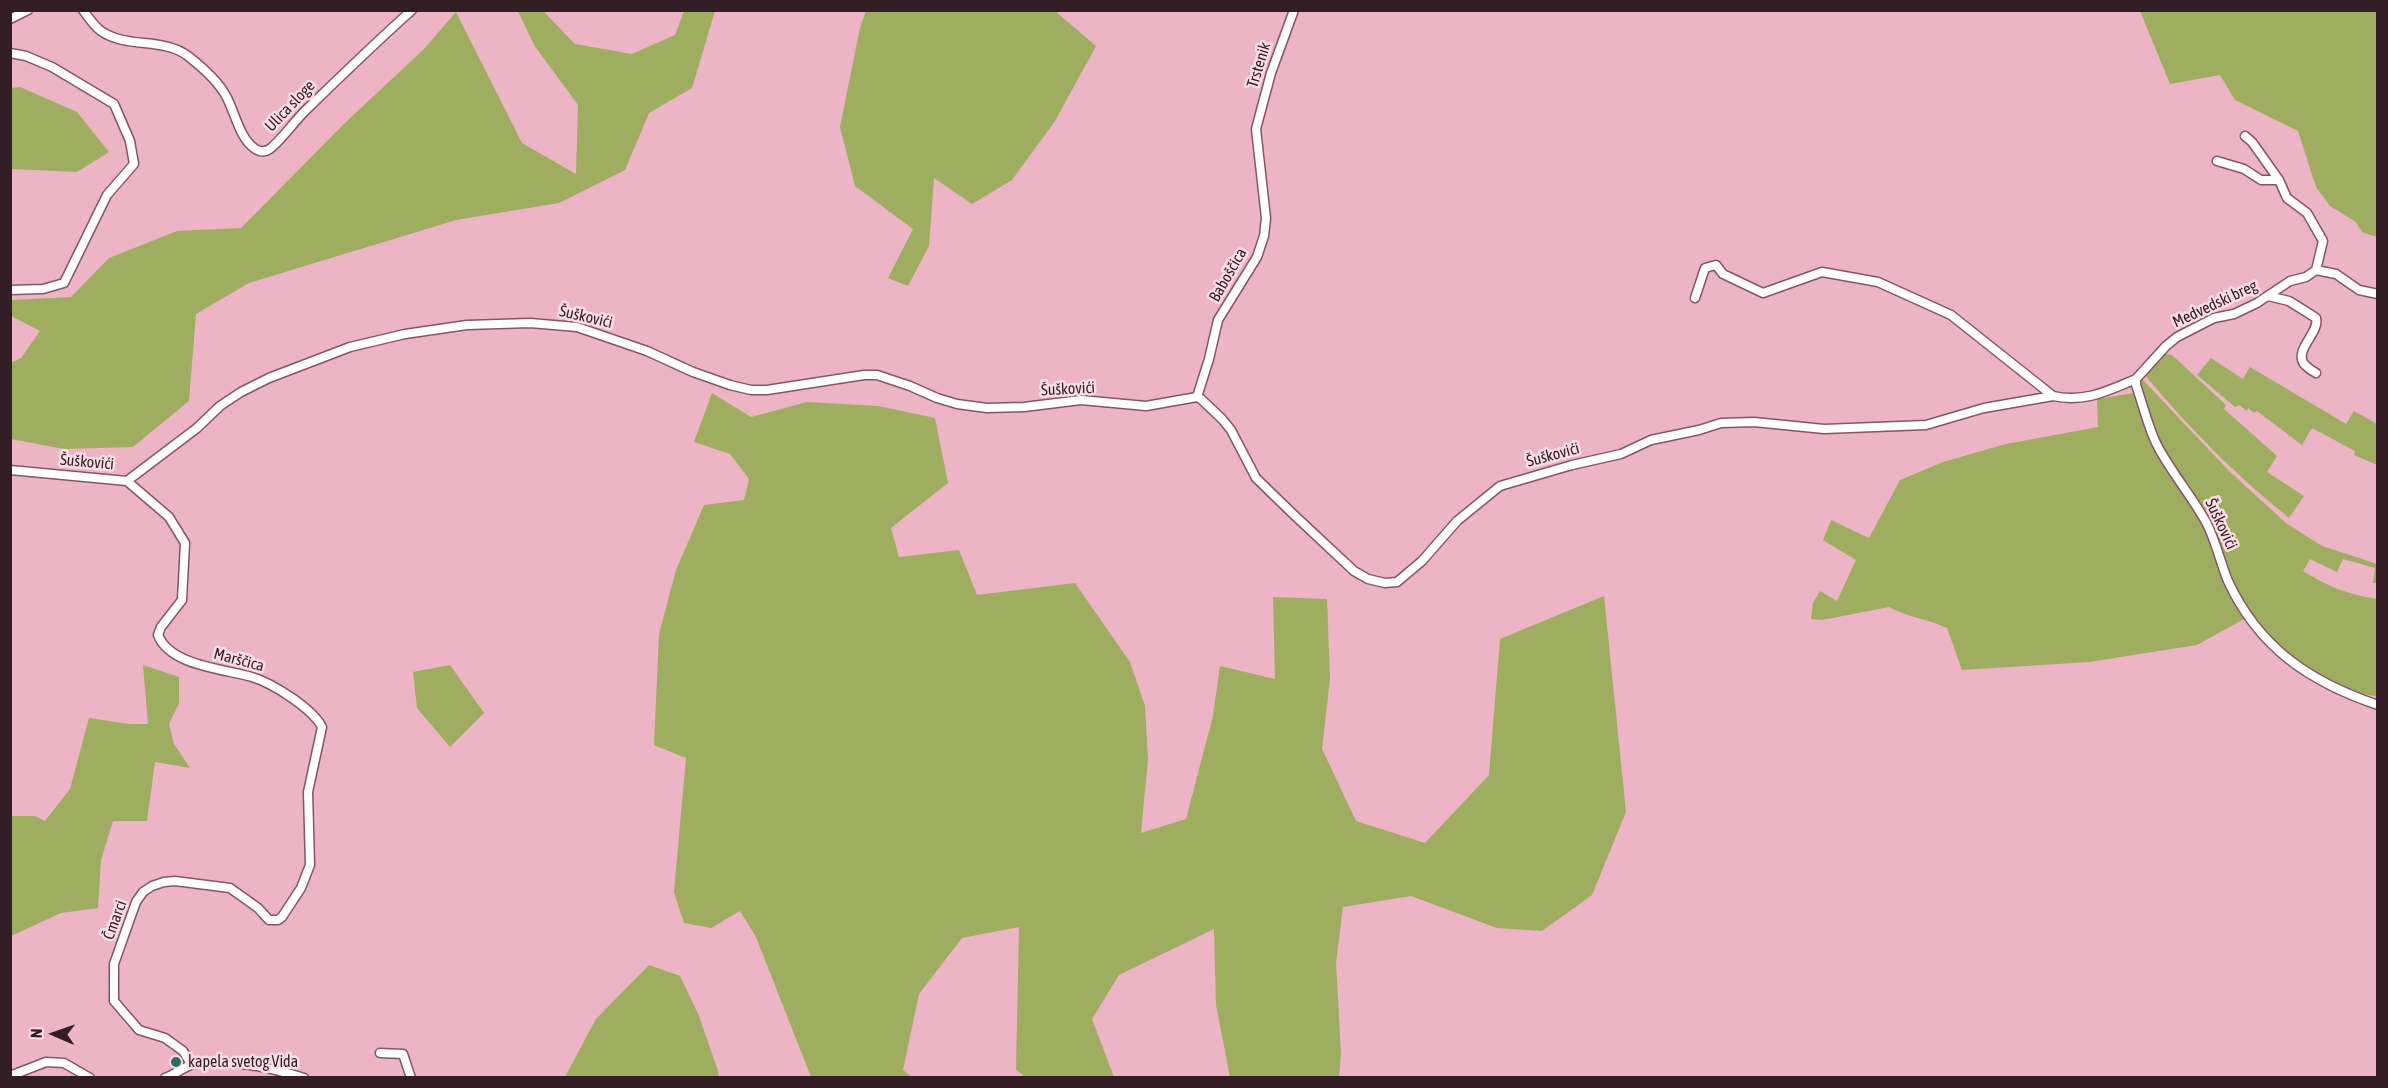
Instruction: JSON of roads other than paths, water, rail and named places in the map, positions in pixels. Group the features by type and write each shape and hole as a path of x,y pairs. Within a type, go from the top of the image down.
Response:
{"street":[{"path":"10,19 28,10"},
{"name":"Ulica sloge","path":"83,10 100,30 112,36 126,41 171,48 187,56 215,81 225,94 247,141 262,152 269,150 317,98 412,10"},
{"name":"Trstenik","path":"1256,129 1271,73 1294,10"},
{"path":"10,53 26,56 52,67 114,104 130,141 134,164 107,195 64,283 43,289 10,290"},
{"name":"Baboščica","path":"1197,398 1218,320 1257,257 1264,236 1266,218 1256,129"},
{"path":"2245,135 2279,180 2287,198 2307,213 2323,242 2316,270 2336,274 2359,290 2378,294"},
{"path":"2217,161 2244,169 2261,180 2279,180"},
{"path":"1695,298 1705,268 1716,266 1724,274 1763,293 1822,272 1878,282 1951,315 2053,396"},
{"name":"Medvedski breg","path":"2136,379 2166,346 2177,338 2214,318 2234,314 2290,281 2306,277 2316,270"},
{"path":"2268,296 2289,301 2316,318 2316,327 2307,341 2302,358 2304,364 2316,373"},
{"name":"Šuškovići","path":"10,470 127,481 197,428 227,401 269,378 381,338 467,325 530,323 577,327 647,351 693,372 751,390 767,390 877,375 936,398 957,404 987,408 1024,407 1081,400 1146,406 1202,399 1231,430 1256,478 1354,571 1368,579 1385,583 1398,582 1422,561 1457,521 1500,486 1572,465 1621,454 1651,440 1700,430 1721,423 1754,422 1824,429 1926,425 1984,408 2053,396 2071,400 2096,395 2136,379 2156,444 2196,504 2211,532 2239,603 2258,630 2276,650 2300,669 2351,696 2378,705"},
{"name":"Marščica","path":"127,481 169,517 185,543 182,600 161,627 159,639 173,652 196,664 250,676 270,684 315,715 322,727 308,792 310,866 287,912 278,920 274,920"},
{"name":"Čmarci","path":"191,1064 183,1050 165,1038 139,1030 114,1001 114,964 136,902 143,892 164,882 230,888 258,908 269,920 274,920"},
{"path":"380,1053 403,1054 411,1077"},
{"path":"10,1076 27,1074 46,1062 64,1063 90,1077"},
{"path":"165,1077 191,1064 273,1068 304,1077"}],"place":[{"name":"kapela svetog Vida","path":"176,1062"}]}
